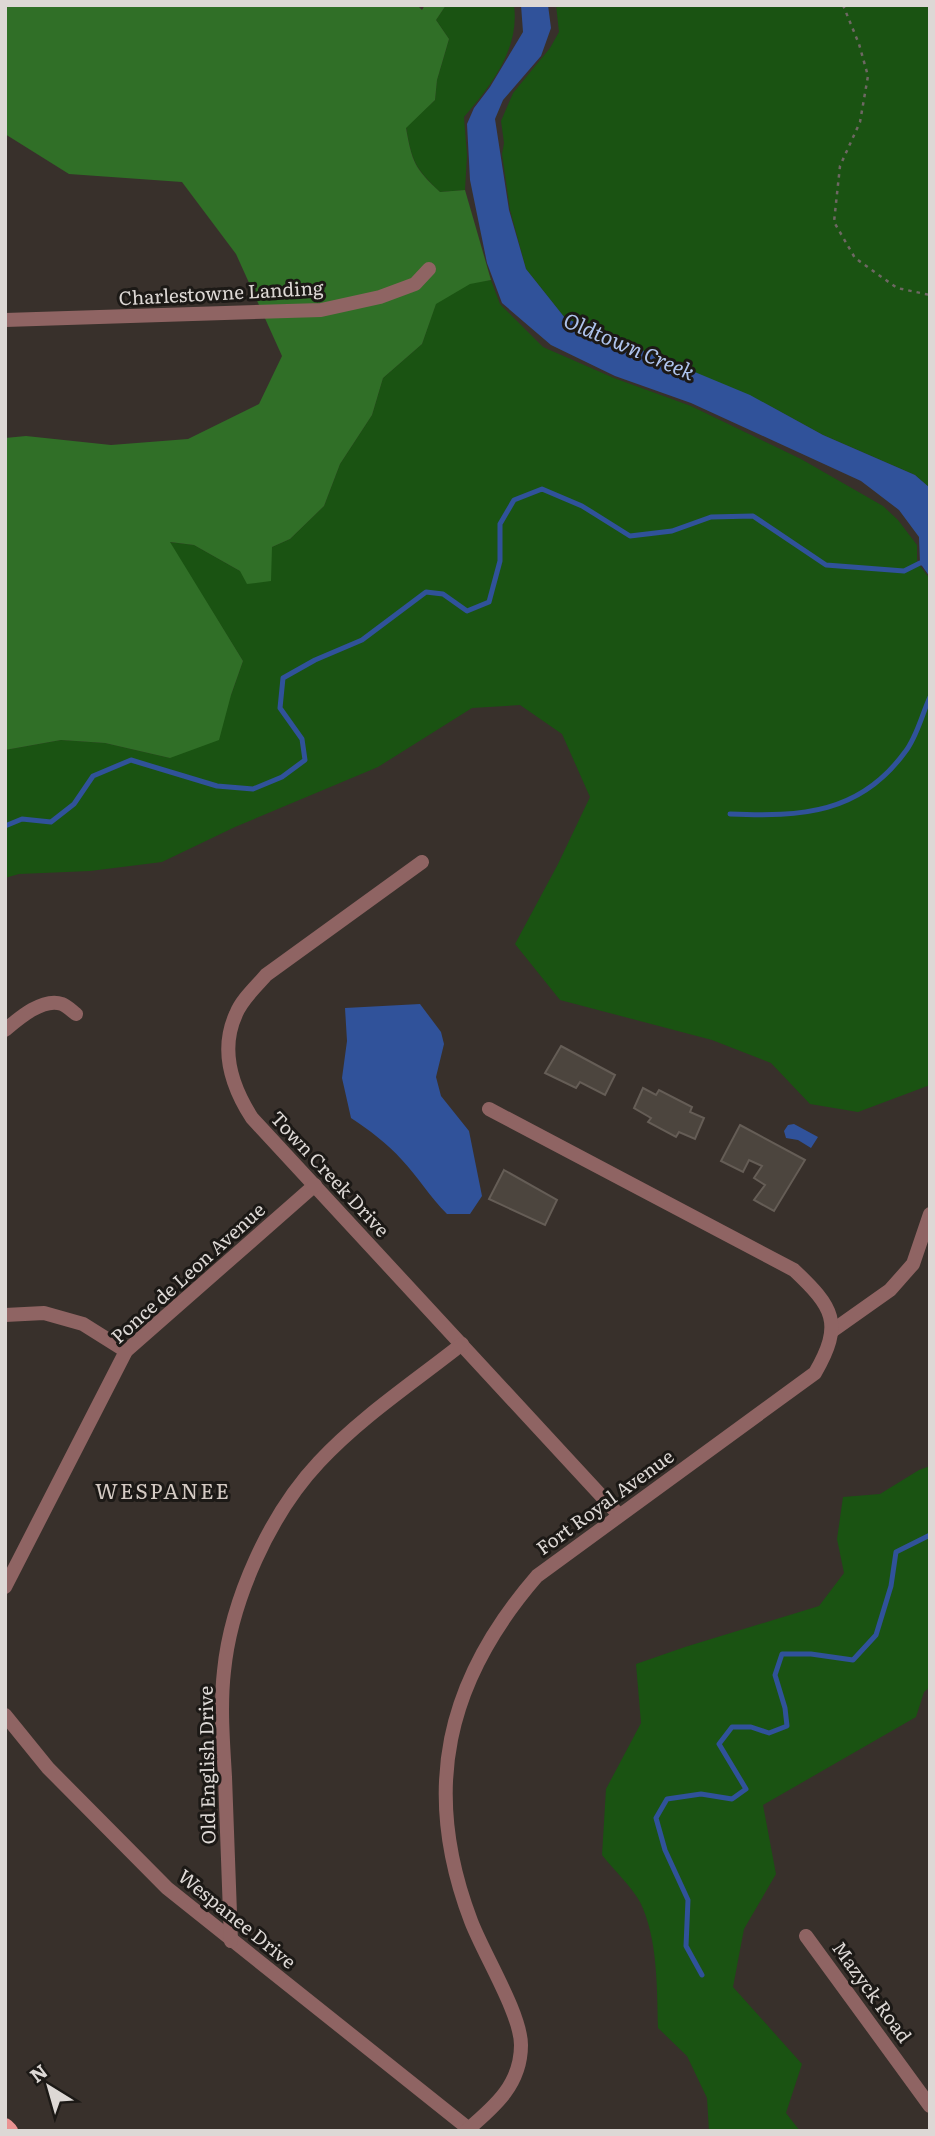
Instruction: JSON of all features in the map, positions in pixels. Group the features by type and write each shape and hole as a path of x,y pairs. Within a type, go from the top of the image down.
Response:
{"main road":[{"path":"5,2127 9,2131"}],"street":[{"name":"Charlestowne Landing","path":"5,320 321,310 380,296 415,284 429,268"},
{"name":"Town Creek Drive","path":"422,862 266,975 247,997 236,1014 230,1037 229,1067 236,1093 252,1118 620,1515"},
{"path":"5,1030 19,1018 47,1003 61,1003 76,1014"},
{"path":"489,1109 794,1270 818,1293 831,1313 832,1331"},
{"name":"Ponce de Leon Avenue","path":"5,1587 126,1351 315,1185"},
{"path":"832,1331 890,1290 913,1265 930,1214"},
{"path":"5,1315 44,1313 83,1324 126,1351"},
{"name":"Fort Royal Avenue","path":"467,2130 506,2095 518,2067 521,2043 512,2013 471,1921 453,1860 445,1802 449,1744 465,1689 490,1639 511,1606 537,1576 815,1373 832,1331"},
{"name":"Old English Drive","path":"232,1941 223,1723 224,1671 235,1615 255,1562 281,1513 317,1463 350,1431 462,1344"},
{"name":"Wespanee Drive","path":"5,1715 48,1768 167,1888 467,2130"},
{"name":"Mazyck Road","path":"806,1936 930,2106"}],"path":[{"path":"843,5 859,44 868,76 860,122 840,166 834,222 855,258 897,288 930,295"}],"green space":[{"path":"5,5 417,5 422,10 425,5 446,5 436,20 449,39 437,80 435,100 406,128 416,164 432,184 440,192 465,190 491,280 470,284 436,304 422,344 383,378 372,415 340,464 324,506 290,539 272,547 271,581 247,584 240,571 194,545 170,542 243,661 219,740 170,758 105,743 61,740 5,750 5,438 26,436 111,445 188,439 259,404 282,356 236,254 182,182 69,174 5,134"},
{"path":"446,5 514,5 515,21 513,37 501,66 464,117 467,155 465,190 440,192 416,164 406,127 435,100 437,80 449,39 436,20"},
{"path":"556,5 930,5 930,488 915,475 823,435 766,404 565,318 526,269 510,210 502,154 504,143 501,121 513,93 550,48 559,32"},
{"path":"491,280 500,304 543,347 614,378 691,406 801,459 883,506 898,520 917,545 917,562 930,579 930,1085 858,1112 810,1104 771,1063 712,1040 560,1000 515,944 590,797 562,734 520,705 472,708 378,767 235,827 162,862 90,871 19,874 5,878 5,750 61,740 105,743 170,758 231,695 243,661 169,542 194,545 240,571 272,547 290,539 324,506 340,464 372,415 383,378 422,344 436,303 470,283"},
{"path":"930,1466 930,1687 924,1692 916,1717 763,1805 776,1874 744,1929 733,1987 802,2064 786,2113 800,2131 709,2131 707,2098 687,2056 658,2028 655,1964 646,1916 636,1896 602,1855 606,1789 641,1723 636,1664 819,1606 844,1573 837,1539 843,1497 880,1494"}],"water":[{"name":"Oldtown Creek","path":"521,5 548,5 551,28 541,56 503,100 495,119 509,210 526,269 565,318 750,395 823,435 915,475 930,488 930,577 920,563 919,537 899,510 861,481 691,403 615,376 551,345 502,303 487,263 470,180 467,124 474,108 523,32"},
{"path":"420,1004 441,1032 444,1044 436,1077 441,1096 469,1131 482,1196 470,1214 447,1214 396,1154 351,1118 342,1078 347,1041 345,1008"},
{"path":"794,1124 818,1137 811,1148 798,1140 786,1138 784,1131 788,1125"}],"building":[{"path":"561,1046 615,1075 605,1095 580,1082 576,1088 545,1073"},
{"path":"643,1088 656,1095 659,1090 692,1107 690,1112 704,1118 695,1139 679,1132 676,1137 648,1122 651,1118 634,1108"},
{"path":"740,1125 805,1160 774,1211 754,1200 765,1185 754,1178 762,1166 749,1160 743,1172 721,1161"},
{"path":"504,1170 557,1200 545,1225 489,1199"}],"waterway":[{"path":"5,826 22,819 51,822 74,804 93,776 131,760 217,786 253,789 282,777 305,760 302,739 280,708 283,678 315,660 362,640 426,592 443,594 467,611 489,602 500,561 500,524 514,500 542,489 582,506 630,536 672,531 711,517 753,516 826,565 904,571 920,563 930,563"},
{"path":"730,814 805,812 849,800 887,773 905,752 930,697"},
{"path":"702,1975 686,1946 688,1900 665,1850 656,1818 667,1799 701,1794 732,1799 746,1789 719,1744 732,1727 751,1727 769,1733 787,1726 785,1708 775,1675 782,1654 811,1654 853,1660 876,1635 891,1586 896,1552 930,1535"}],"district":[{"name":"WESPANEE","path":"163,1492"}]}
